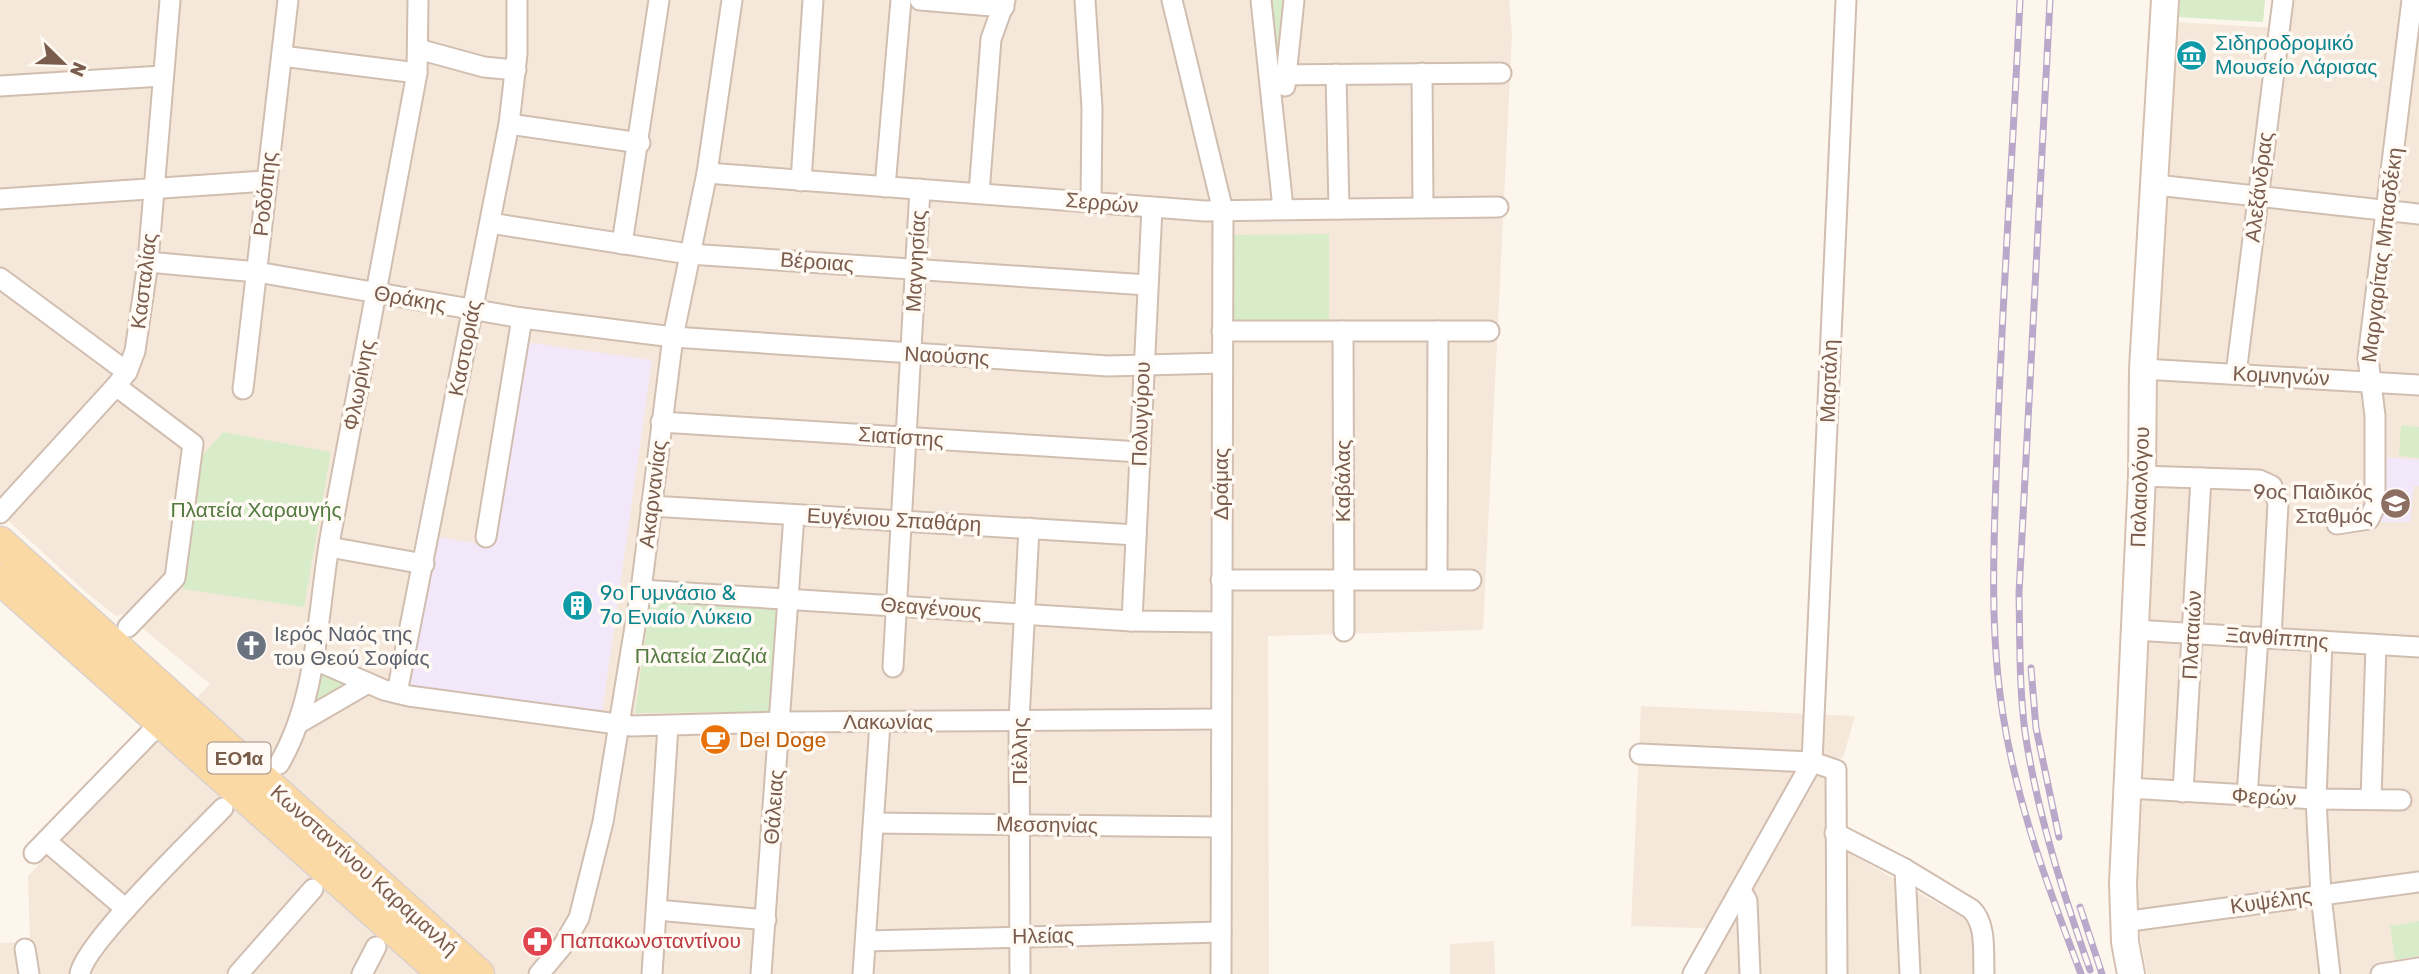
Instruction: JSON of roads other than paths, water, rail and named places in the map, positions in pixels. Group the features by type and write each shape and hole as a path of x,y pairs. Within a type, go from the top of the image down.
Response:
{"main road":[{"name":"Κωνσταντίνου Καραμανλή","path":"0,542 264,761 291,791 479,974"},
{"name":"Κωνσταντίνου Καραμανλή","path":"0,579 154,730 443,974"}],"street":[{"name":"Κασταλίας","path":"0,513 122,379 135,351 148,262 170,0"},
{"name":"Ροδόπης","path":"243,389 288,0"},
{"name":"Φλωρίνης","path":"264,761 299,723 313,659 329,547 417,73 418,0"},
{"name":"Καστοριάς","path":"397,694 509,124 516,70 517,0"},
{"path":"622,244 640,143 659,0"},
{"name":"Ακαρνανίας","path":"539,974 564,944 579,918 603,822 641,590 673,337 707,173 732,0"},
{"path":"801,181 813,0"},
{"path":"885,187 901,0"},
{"path":"920,0 1004,3 991,40 979,193"},
{"path":"1085,0 1092,108 1091,201"},
{"name":"Δράμας","path":"1172,0 1223,211 1221,974"},
{"path":"1261,0 1279,74"},
{"path":"1283,208 1278,146 1279,74 1294,0"},
{"name":"Μαρτάλη","path":"1812,762 1846,0"},
{"name":"Παλαιολόγου","path":"2131,974 2123,922 2127,788 2142,476 2143,369 2165,0"},
{"name":"Αλεξάνδρας","path":"2236,374 2283,0"},
{"name":"Μαργαρίτας Μπασδέκη","path":"2337,524 2369,519 2375,506 2375,416 2368,349 2412,0"},
{"path":"418,49 484,67 516,70"},
{"path":"282,57 417,73"},
{"path":"1279,74 1501,72"},
{"path":"1422,73 1423,207"},
{"path":"1336,74 1339,209"},
{"path":"0,86 162,76"},
{"path":"509,124 640,143"},
{"name":"Σερρών","path":"707,173 1091,201 1152,208 1223,211 1283,208 1498,207"},
{"path":"0,200 265,181"},
{"path":"2156,184 2419,214"},
{"name":"Μαγνησίας","path":"893,667 920,189"},
{"name":"Πολυγύρου","path":"1132,621 1152,208"},
{"name":"Βέροιας","path":"490,223 689,254 1147,285"},
{"name":"Θράκης","path":"148,262 257,272 522,318 673,337"},
{"path":"0,278 122,379 193,444 174,578 128,627"},
{"path":"486,537 522,318"},
{"path":"1222,331 1489,331"},
{"name":"Καβάλας","path":"1343,331 1345,631"},
{"path":"1437,579 1438,331"},
{"name":"Ναούσης","path":"673,337 911,354 1143,366 1222,363"},
{"name":"Κομνηνών","path":"2143,369 2419,385"},
{"name":"Σιατίστης","path":"662,422 1140,452"},
{"path":"2142,476 2259,480 2272,486 2278,503 2247,796"},
{"name":"Πλαταιών","path":"2183,792 2201,478"},
{"name":"Ευγένιου Σπαθάρη","path":"651,506 1136,535"},
{"name":"Θάλειας","path":"761,974 781,722 793,514"},
{"name":"Πέλλης","path":"1020,974 1019,720 1029,528"},
{"path":"329,547 424,564"},
{"path":"1221,580 1471,580"},
{"name":"Θεαγένους","path":"641,590 1132,621 1221,622"},
{"name":"Ξανθίππης","path":"2134,630 2419,648"},
{"path":"2322,641 2316,799 2320,895 2330,974"},
{"path":"2371,799 2376,645"},
{"name":"Λακωνίας","path":"313,659 397,694 618,725 1221,719"},
{"path":"299,723 368,683"},
{"path":"863,974 880,723"},
{"path":"652,974 668,726"},
{"path":"126,909 43,849 154,730"},
{"path":"1640,754 1812,762 1836,770 1837,974"},
{"path":"1693,974 1812,762"},
{"name":"Φερών","path":"2127,788 2247,796 2401,800"},
{"path":"80,974 83,960 126,909 223,807"},
{"name":"Μεσσηνίας","path":"874,823 1221,827"},
{"path":"1835,833 1905,869 1979,916 1984,974"},
{"path":"1905,869 1910,974"},
{"name":"Κυψέλης","path":"2123,922 2419,882"},
{"path":"242,972 313,889"},
{"path":"1741,890 1747,901 1750,974"},
{"path":"657,910 766,920"},
{"name":"Ηλείας","path":"866,941 1221,932"},
{"path":"362,974 376,947"},
{"path":"25,949 29,974"},
{"path":"2381,974 2419,968"}],"railway":[{"path":"2020,0 1997,450 1994,583 1996,650 2009,749 2025,814 2081,974"},
{"path":"2050,0 2019,593 2021,680 2025,732 2036,793 2090,970"},
{"path":"2031,668 2036,728 2059,837"},
{"path":"2080,907 2102,974"}],"place":[{"name":"Σιδηροδρομικό Μουσείο Λάρισας","path":"2192,55"},
{"name":"9ος Παιδικός Σταθμός","path":"2396,504"},
{"name":"9ο Γυμνάσιο & 7ο Ενιαίο Λύκειο","path":"577,605"},
{"name":"Ιερός Ναός της του Θεού Σοφίας","path":"251,646"},
{"name":"Del Doge","path":"716,740"},
{"name":"Παπακωνσταντίνου","path":"537,941"}],"park label":[{"name":"Πλατεία Χαραυγής","path":"256,510"},
{"name":"Πλατεία Ζιαζιά","path":"701,656"}]}
